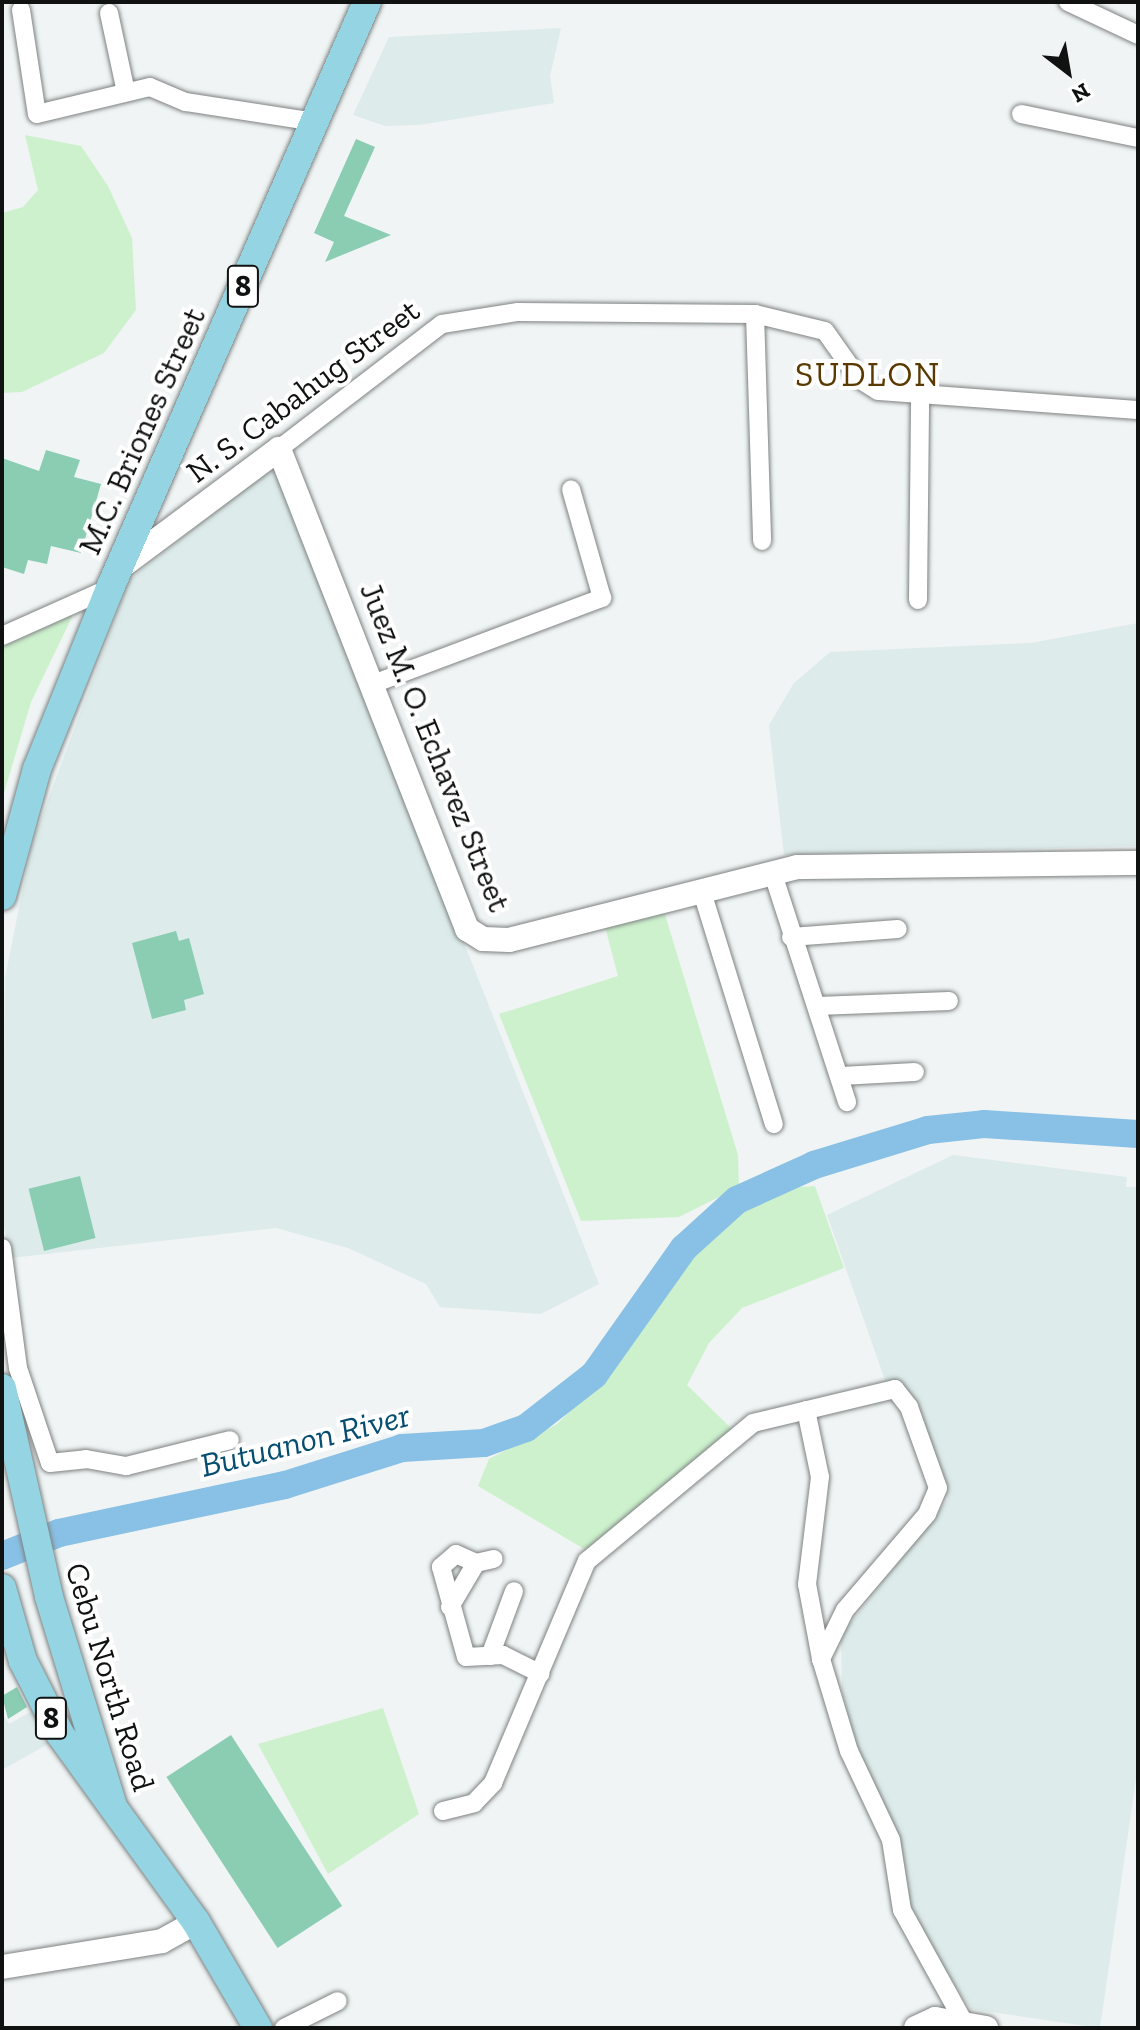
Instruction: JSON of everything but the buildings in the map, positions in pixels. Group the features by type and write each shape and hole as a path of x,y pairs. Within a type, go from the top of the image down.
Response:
{"main road":[{"name":"M.C. Briones Street","path":"2,896 37,769 114,579 367,2"},
{"name":"Cebu North Road","path":"2,1388 20,1510 42,1599 103,1762 117,1822"},
{"path":"2,1467 20,1510"},
{"name":"Cebu North Road","path":"4,1595 38,1693 117,1822"},
{"name":"8","path":"117,1822 196,1922 258,2028"}],"street":[{"path":"1068,2 1138,35"},
{"path":"21,10 37,114 150,87 186,102 315,122"},
{"path":"109,13 126,92"},
{"path":"1021,114 1138,138"},
{"path":"755,314 762,541"},
{"name":"N. S. Cabahug Street","path":"114,579 419,338 463,317 755,314 825,331 859,379 878,391 1138,410"},
{"path":"918,600 920,392"},
{"name":"Juez M. O. Echavez Street","path":"279,449 475,936 509,940 702,892 772,871 1138,863"},
{"path":"373,684 602,598 571,489"},
{"path":"2,636 114,579"},
{"path":"772,871 847,1102"},
{"path":"702,892 774,1124"},
{"path":"791,937 898,929"},
{"path":"817,1006 949,1001"},
{"path":"841,1076 915,1072"},
{"path":"2,1248 18,1368 50,1463 86,1459 126,1466 230,1440"},
{"path":"443,1811 474,1803 493,1783 587,1561 738,1434 806,1410 895,1389 939,1480 927,1514 845,1610 821,1659"},
{"path":"806,1410 820,1477 807,1584 821,1659 849,1751 891,1840 902,1910 975,2026"},
{"path":"450,1607 485,1561 444,1557 450,1607 466,1657 503,1655 541,1674"},
{"path":"490,1656 514,1591"},
{"path":"2,1967 162,1941 196,1922"},
{"path":"284,2028 338,2001"},
{"path":"916,2028 935,2019 975,2026"}],"shaded area":[{"path":"561,28 550,76 554,103 419,125 385,126 353,115 389,37"},
{"path":"275,465 599,1284 541,1314 440,1307 426,1284 348,1248 276,1228 11,1258 2,1218 5,978 32,843 130,579"},
{"path":"1138,623 1138,846 784,855 769,725 794,683 830,652 1031,643"},
{"path":"953,1155 1127,1177 1126,1187 1138,1187 1138,1765 1100,2028 971,2009 911,1917 894,1825 858,1753 842,1690 841,1635 948,1499 901,1382 886,1383 827,1215"},
{"path":"32,1711 50,1743 2,1770 2,1713 9,1724"}],"green space":[{"path":"25,135 81,146 108,186 132,238 136,310 104,353 22,392 2,393 2,213 23,207 38,190"},
{"path":"73,615 31,702 2,800 2,647"},
{"path":"663,908 738,1155 739,1187 679,1217 581,1221 499,1014 618,976 604,923"},
{"path":"815,1186 844,1268 742,1308 709,1343 687,1385 732,1429 586,1550 478,1486 489,1459 557,1424 604,1378 668,1278 720,1223 788,1188"},
{"path":"383,1708 419,1814 328,1874 258,1744"}],"waterway":[{"name":"Butuanon River","path":"2,1556 59,1533 285,1485 402,1448 484,1443 526,1428 594,1375 684,1248 737,1200 814,1165 928,1130 984,1124 1138,1134"}],"district":[{"name":"SUDLON","path":"868,375"}]}
